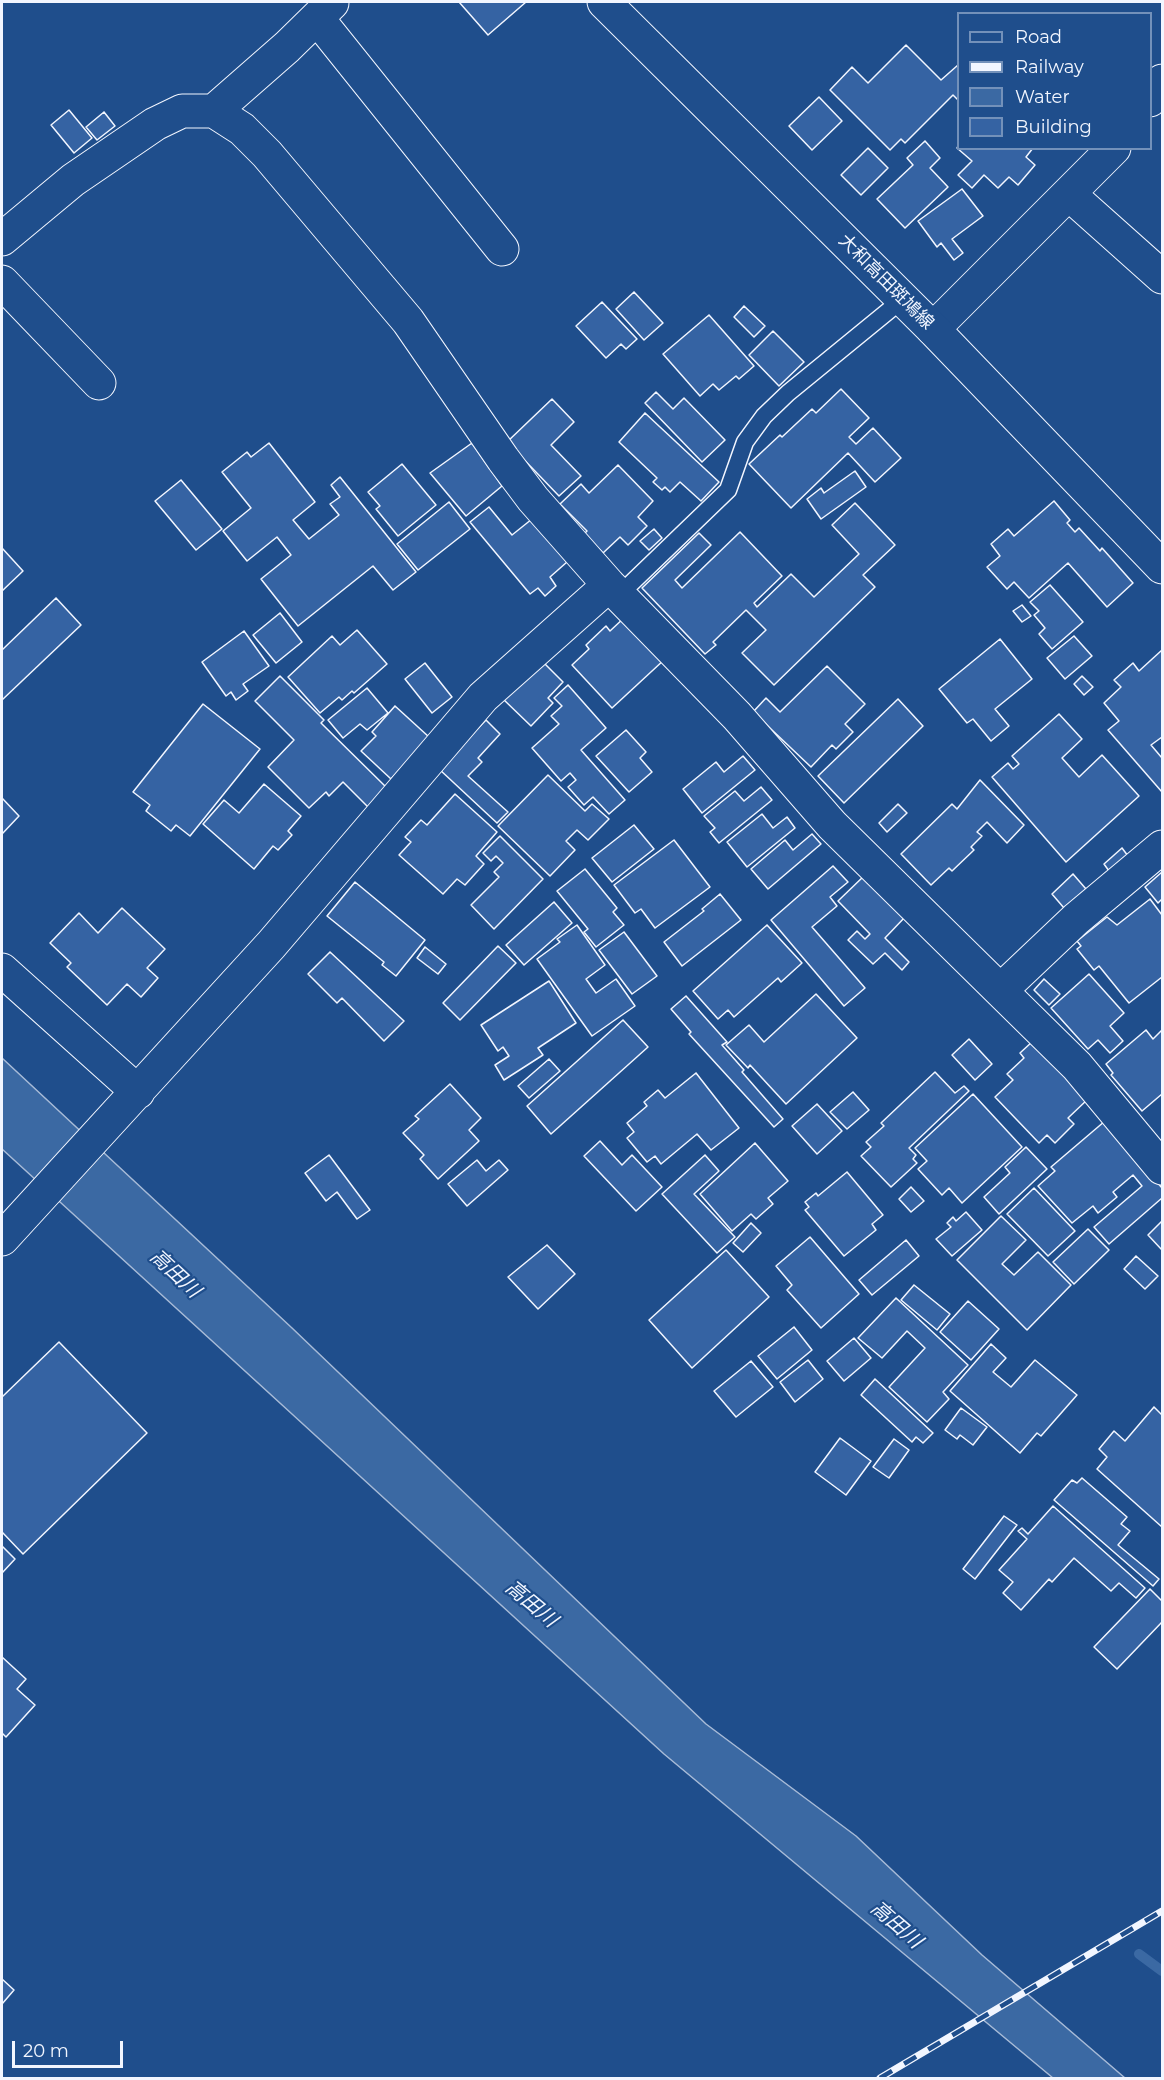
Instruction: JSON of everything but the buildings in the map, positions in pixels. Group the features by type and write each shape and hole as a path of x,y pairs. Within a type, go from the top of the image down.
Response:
{"street":[{"name":"大和高田斑鳩線","path":"604,2 933,329 1162,567"},
{"path":"214,111 325,10 502,249"},
{"path":"1152,97 1162,81"},
{"path":"2,239 73,180 155,124 182,111 214,111 242,129 267,154 408,321 533,499 614,590 737,716 832,825 1077,1066 1162,1168"},
{"path":"933,329 1112,150"},
{"path":"1069,194 1162,277"},
{"path":"2,282 99,383"},
{"path":"2,1238 279,936 483,697 614,590"},
{"path":"1001,990 1076,919 1162,847"},
{"path":"2,970 138,1092"}],"lane":[{"path":"614,590 728,490 745,442 764,416 788,393 903,299"}],"water":[{"name":"高田川","path":"2,1058 292,1328 706,1724 856,1836 982,1955 1125,2078 1053,2078 664,1754 2,1149"}],"waterway":[{"path":"1139,1954 1162,1971"}],"railway":[{"path":"880,2078 1162,1911"}]}
